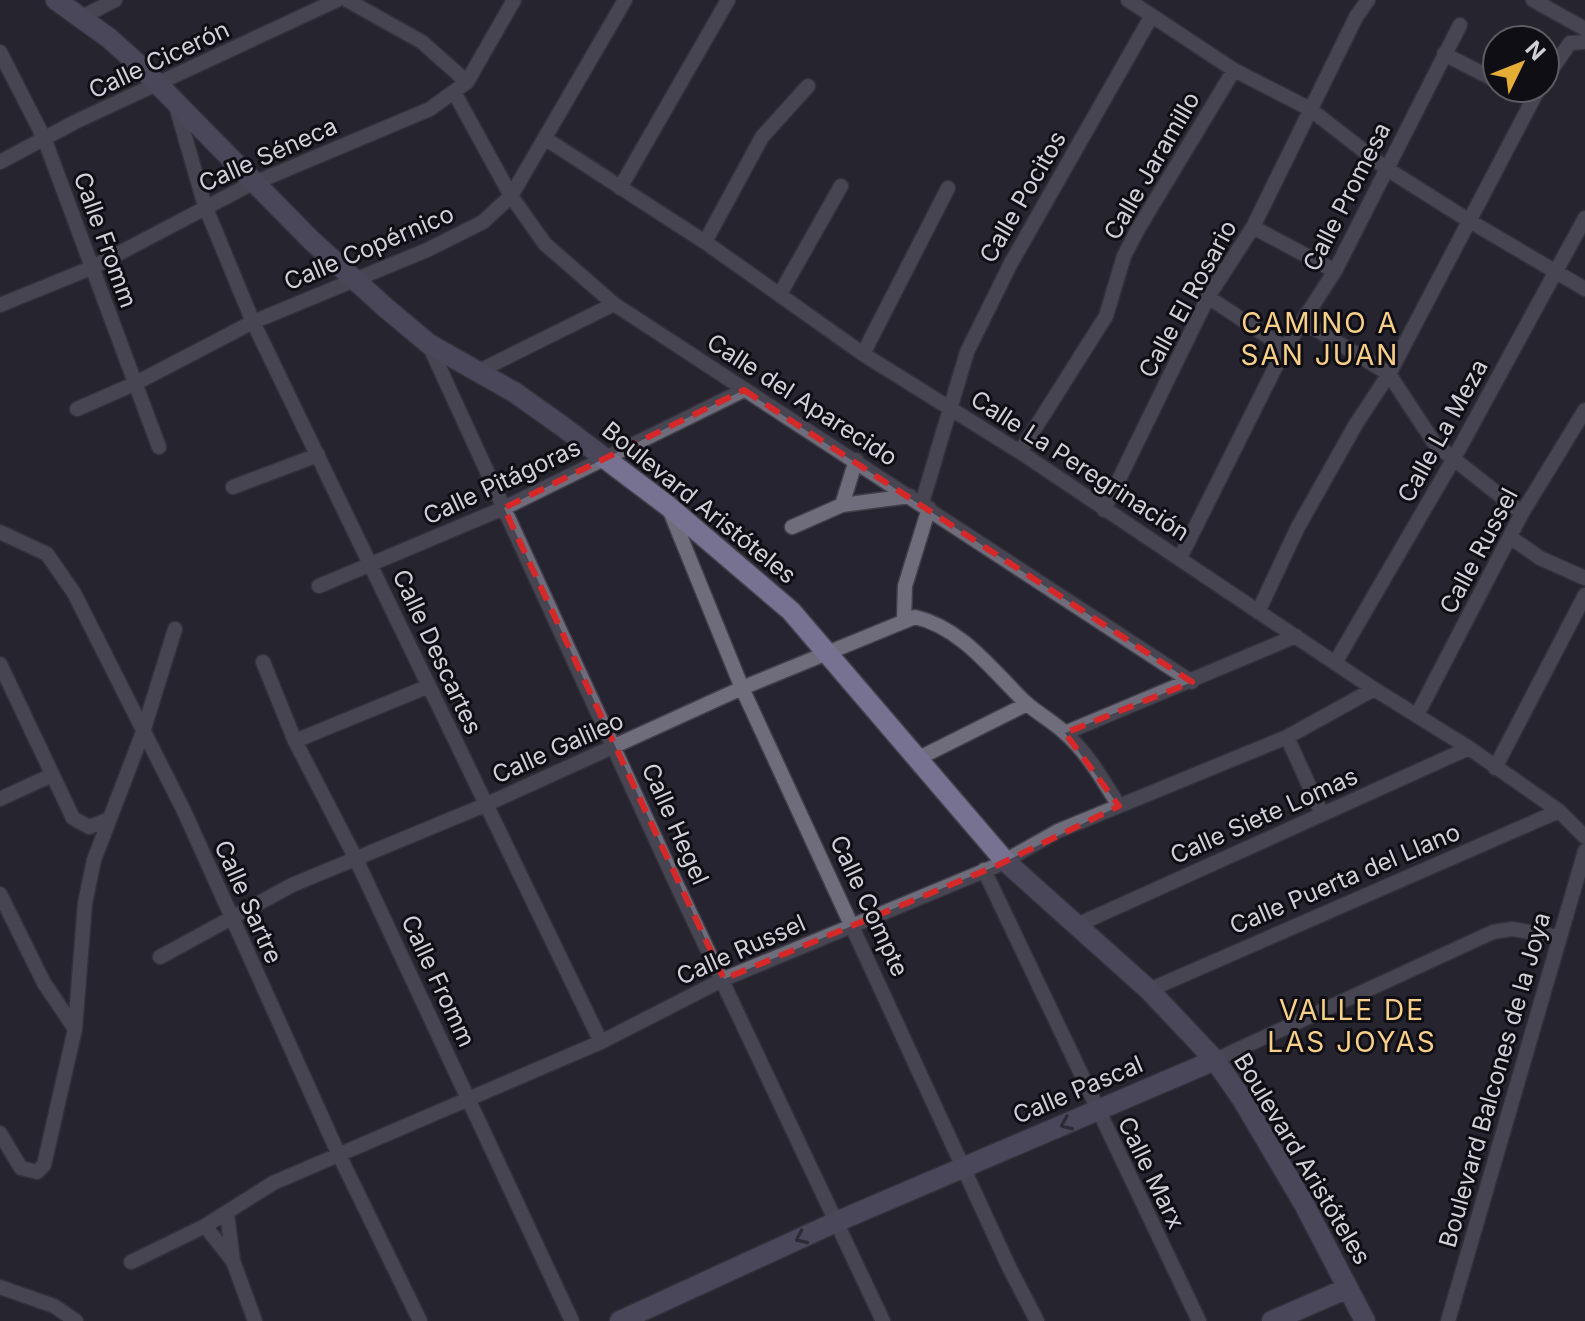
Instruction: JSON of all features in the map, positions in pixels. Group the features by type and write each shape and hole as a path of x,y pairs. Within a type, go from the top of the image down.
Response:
{"street":[{"name":"Boulevard Aristóteles","path":"56,0 82,17 157,84 353,280 429,344 514,392 604,457 668,506 791,611 1005,861 1149,990 1215,1060 1267,1140 1365,1321"},
{"path":"82,17 115,0"},
{"name":"Calle Cicerón","path":"0,162 44,138 337,0"},
{"path":"347,0 422,42 467,82"},
{"name":"Calle Séneca","path":"0,305 91,268 205,206 255,183 430,109 467,82 514,0"},
{"name":"Calle Copérnico","path":"77,409 134,384 253,322 454,238 483,222 511,196 625,0"},
{"path":"620,188 728,0"},
{"path":"1128,0 1234,70 1310,109 1387,169 1555,274 1585,289"},
{"name":"Calle El Rosario","path":"1104,510 1208,297 1253,227 1356,17 1368,0"},
{"path":"1533,0 1585,29"},
{"name":"Calle Pocitos","path":"904,619 905,586 920,502 967,352 993,296 1151,17"},
{"name":"Calle Promesa","path":"1180,558 1285,348 1335,271 1460,25"},
{"path":"1561,54 1575,40 1585,42"},
{"name":"Calle Fromm","path":"0,52 44,138 159,447"},
{"path":"1444,54 1481,73"},
{"name":"Calle Jaramillo","path":"1020,452 1106,316 1124,256 1138,229 1234,70"},
{"path":"705,242 762,137 808,86"},
{"name":"Calle del Aparecido","path":"454,92 511,196 545,244 614,304 1192,682"},
{"name":"Calle Descartes","path":"174,102 205,206 253,322 601,1042"},
{"path":"1258,612 1298,527 1389,374 1531,104"},
{"name":"Calle La Peregrinación","path":"546,139 705,242 863,354 951,407 1374,689 1469,748 1559,811 1585,837"},
{"path":"780,294 841,186"},
{"path":"863,354 948,188"},
{"name":"Calle La Meza","path":"1335,663 1453,460 1585,218"},
{"path":"1253,227 1335,271"},
{"path":"1208,297 1285,348"},
{"path":"477,372 614,304"},
{"path":"1304,322 1389,374 1408,399 1422,427 1453,460 1522,513"},
{"name":"Calle Hegel","path":"429,344 883,1321"},
{"name":"Calle Pitágoras","path":"319,586 504,508 744,390"},
{"name":"Calle Russel","path":"1417,715 1522,513 1585,410"},
{"path":"233,487 318,455"},
{"path":"842,505 856,460"},
{"path":"792,527 842,505 920,502"},
{"name":"Calle Compte","path":"668,506 742,688 1009,1267 1037,1321"},
{"name":"Calle Sartre","path":"0,532 47,554 59,568 184,811 339,1155 420,1321"},
{"path":"1510,537 1540,558 1585,578"},
{"path":"1495,768 1585,595"},
{"path":"904,619 927,620 967,645 1027,704 1065,733 1086,756 1119,806"},
{"name":"Calle Galileo","path":"160,957 292,885 485,805 742,688 828,655 904,619"},
{"path":"0,1133 21,1168 37,1172 48,1155 75,1029 85,903 94,860 143,732 175,629"},
{"path":"1065,733 1296,636"},
{"name":"Calle Fromm","path":"263,662 295,741 356,859 572,1321"},
{"path":"0,664 73,818 89,827 107,820"},
{"path":"295,741 429,686"},
{"name":"Calle Russel","path":"131,1262 205,1226 273,1183 601,1042 724,979 1005,861 1058,831 1287,737 1374,689"},
{"path":"917,759 1027,704"},
{"path":"1287,737 1322,814"},
{"name":"Calle Siete Lomas","path":"1077,925 1469,748"},
{"path":"0,799 52,775"},
{"name":"Calle Puerta del Llano","path":"1149,990 1559,811"},
{"name":"Boulevard Balcones de la Joya","path":"1448,1321 1585,851"},
{"name":"Calle Marx","path":"984,870 1096,1111 1199,1321"},
{"path":"0,894 44,983 75,1029"},
{"name":"Calle Pascal","path":"620,1321 836,1222 1215,1060 1493,932 1512,929 1558,937"},
{"path":"227,1213 233,1261 255,1321"},
{"path":"205,1226 233,1261"},
{"path":"0,1287 54,1306 76,1321"},
{"path":"1272,1321 1348,1288"}],"highlighted area":[{"path":"744,390 1192,682 1065,733 1119,806 996,866 724,979 504,508"}],"district":[{"name":"CAMINO A SAN JUAN","path":"1320,339"},
{"name":"VALLE DE LAS JOYAS","path":"1352,1026"}]}
